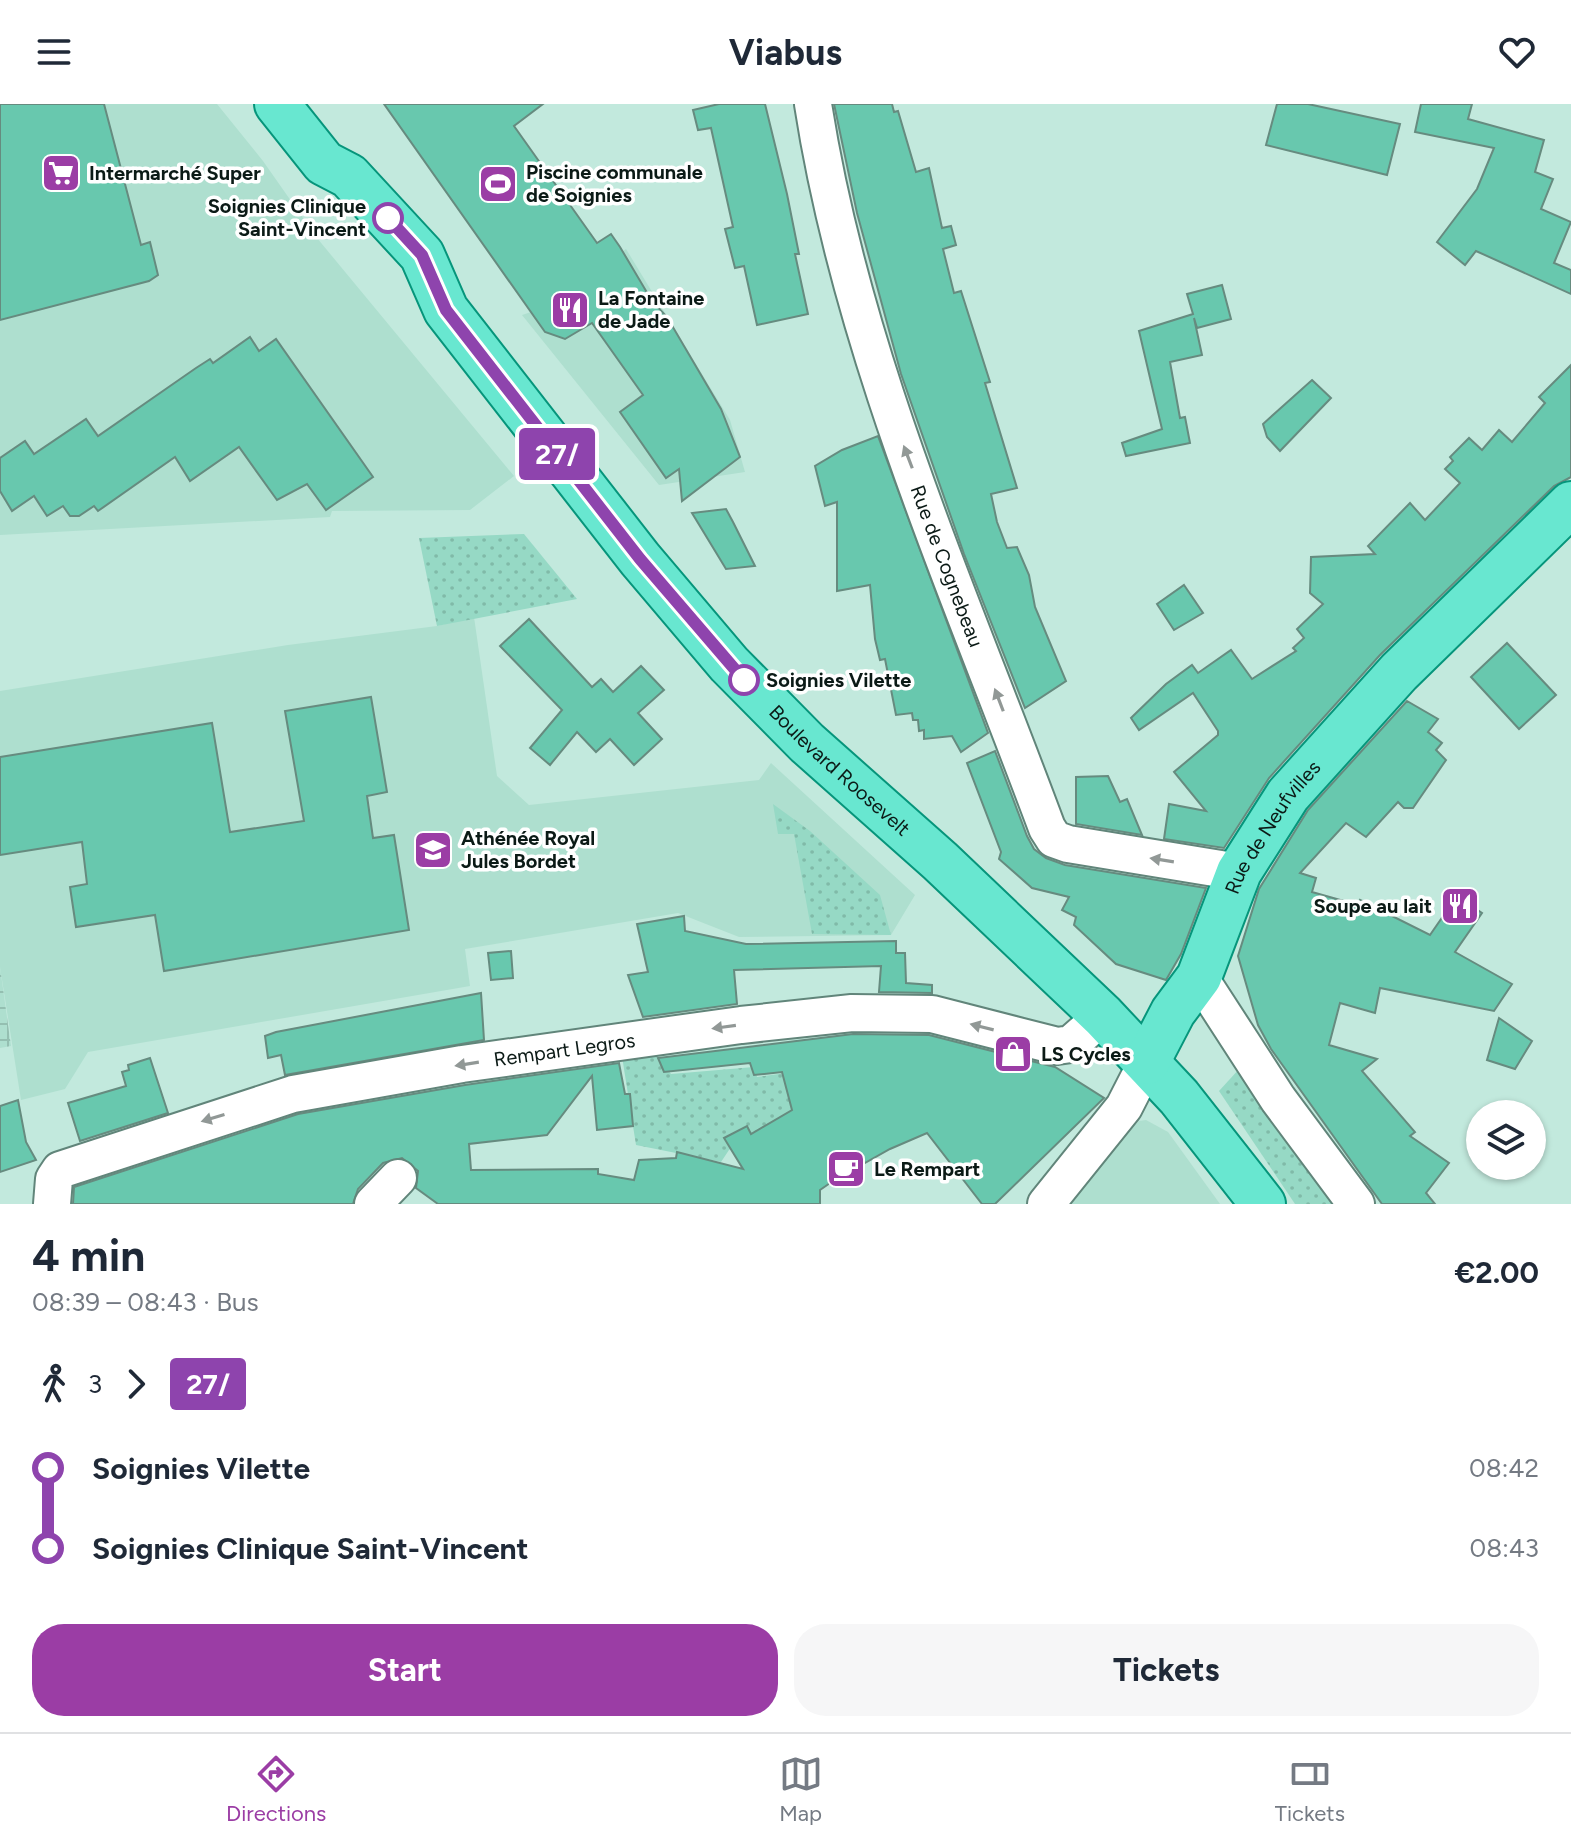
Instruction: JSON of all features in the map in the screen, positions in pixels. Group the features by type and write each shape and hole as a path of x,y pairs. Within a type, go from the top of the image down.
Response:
{"main road":[{"name":"Boulevard Roosevelt","path":"277,104 324,163 332,192 364,233 421,300 446,310 640,559 760,697 1103,1016 1147,1062 1236,1166 1263,1204"},
{"name":"Rue de Neufvilles","path":"1147,1062 1173,1012 1199,977 1239,872 1298,784 1399,672 1571,504"}],"street":[{"name":"Rue de Cognebeau","path":"813,104 831,198 886,397 1054,839 1239,872"},
{"path":"1199,977 1278,1099 1356,1204"},
{"name":"Rempart Legros","path":"52,1204 54,1179 60,1170 293,1094 462,1064 852,1013 932,1014 1057,1046 1071,1044 1103,1016"},
{"name":"Rue de Neufvilles","path":"1046,1204 1124,1107 1147,1062"},
{"path":"373,1204 398,1178"}],"shaded area":[{"path":"0,104 217,104 263,161 317,238 514,476 470,510 332,511 330,517 0,535"},
{"path":"626,249 730,420 745,472 659,485 522,315 549,306"},
{"path":"524,534 577,599 437,626 419,538"},
{"name":"Athénée Royal Jules Bordet","path":"474,617 497,776 529,805 759,780 771,763 915,895 891,935 739,937 678,913 465,949 470,986 88,1052 65,1089 21,1100 0,967 0,691 288,645 437,626"},
{"path":"773,804 810,831 880,895 891,935 812,934 794,834 778,834"},
{"path":"0,967 11,1046 0,1048"},
{"path":"621,1050 653,1050 671,1074 754,1067 757,1077 786,1073 796,1108 729,1150 721,1162 636,1145"},
{"path":"1240,1068 1342,1204 1295,1204 1219,1091"},
{"path":"1146,1120 1168,1132 1220,1204 1064,1204 1080,1179 1139,1121"}],"building":[{"name":"Intermarché Super","path":"0,104 104,104 141,245 150,242 158,275 149,281 0,320"},
{"path":"384,104 543,104 514,126 597,243 611,234 620,247 652,301 667,317 721,409 740,457 682,501 679,469 666,478 620,412 643,395 592,323 565,339 545,332"},
{"path":"719,104 765,104 787,194 799,254 795,254 808,314 757,325 744,266 735,268 725,229 733,227 711,128 698,130 693,110"},
{"path":"834,104 892,104 894,112 898,111 916,172 929,168 942,228 951,226 956,245 943,249 954,293 961,291 990,382 985,383 1017,488 991,494 997,522 1007,548 1017,547 1029,575 1035,607 1066,681 1025,708 964,554 901,374 857,213"},
{"path":"1277,104 1308,104 1400,124 1387,175 1266,145"},
{"path":"1421,104 1472,104 1468,119 1544,140 1535,172 1553,179 1541,209 1571,222 1554,263 1571,270 1571,294 1476,251 1465,265 1437,242 1477,189 1494,148 1415,132"},
{"path":"1222,285 1231,319 1197,328 1194,318 1202,355 1170,362 1180,418 1185,417 1190,443 1126,456 1122,443 1162,429 1139,331 1193,314 1187,294"},
{"path":"250,337 259,351 276,339 373,477 326,510 307,484 277,500 239,447 190,481 175,457 98,511 94,506 79,516 70,516 63,506 47,516 34,496 12,511 0,491 0,458 25,441 34,454 86,419 98,436 196,368 210,359 213,363"},
{"path":"1571,365 1571,477 1554,486 1380,655 1269,778 1224,848 1164,839 1169,804 1206,811 1174,772 1218,735 1218,731 1193,693 1139,730 1131,718 1166,684 1192,665 1198,673 1231,650 1252,679 1296,651 1293,648 1304,638 1297,629 1323,604 1310,593 1311,557 1375,554 1368,546 1410,503 1425,520 1460,483 1445,469 1453,461 1450,457 1469,438 1482,450 1499,430 1512,442 1545,403 1539,397"},
{"path":"1312,380 1331,398 1280,451 1267,437 1263,424"},
{"path":"878,436 988,733 961,752 952,736 924,739 924,730 919,731 918,720 913,720 912,713 896,715 885,659 880,660 875,639 870,585 837,591 837,502 825,506 815,466 842,450"},
{"path":"726,509 755,566 726,569 692,513"},
{"path":"1184,585 1203,613 1174,630 1157,604"},
{"path":"529,619 592,687 601,679 613,692 641,666 664,690 638,713 662,739 634,765 610,739 596,752 577,732 550,765 530,748 562,710 500,646"},
{"path":"1507,643 1556,695 1519,729 1471,677"},
{"path":"371,697 387,792 367,796 373,838 394,835 409,930 164,971 155,915 76,927 70,887 87,884 82,842 0,855 0,757 212,723 230,832 304,821 285,711"},
{"path":"1407,701 1438,719 1428,732 1442,743 1436,750 1446,760 1413,808 1404,808 1398,802 1366,837 1346,823 1300,873 1316,878 1312,892 1358,905 1360,900 1430,935 1457,896 1482,913 1455,952 1512,984 1494,1011 1380,988 1375,1013 1340,1003 1329,1045 1377,1059 1362,1071 1415,1132 1410,1136 1449,1163 1426,1193 1435,1204 1382,1204 1271,1049 1258,1025 1238,956 1259,889 1308,810"},
{"path":"995,751 1027,836 1034,849 1046,858 1065,865 1206,888 1181,954 1166,980 1116,964 1074,925 1076,917 1062,910 1069,897 1032,888 999,859 1001,852 967,763"},
{"path":"1108,776 1120,802 1127,799 1142,835 1076,824 1076,777"},
{"path":"684,916 685,931 746,944 896,941 896,953 905,953 906,983 932,985 932,993 879,992 881,966 734,970 737,1004 643,1017 628,975 648,972 637,924"},
{"path":"511,951 513,978 491,980 488,953"},
{"path":"481,993 484,1040 285,1075 281,1055 268,1058 265,1036 276,1032"},
{"path":"1499,1018 1532,1041 1515,1069 1487,1060"},
{"path":"853,1034 929,1035 1055,1067 1104,1098 995,1204 982,1204 927,1133 890,1149 833,1181 820,1190 820,1204 438,1204 416,1188 418,1171 402,1158 383,1163 358,1189 353,1204 73,1204 74,1187 298,1114 465,1085 619,1063 625,1094 630,1094 633,1126 597,1130 592,1076 547,1135 469,1144 471,1170 598,1169 598,1174 634,1180 639,1160 676,1158 677,1152 743,1169 724,1138 747,1126 751,1134 792,1110 782,1072 754,1075 750,1063 664,1072 658,1058"},
{"path":"150,1058 168,1113 80,1141 68,1103 126,1086 122,1072 129,1070 128,1065"},
{"path":"18,1100 26,1142 36,1160 0,1172 0,1106"}],"bus line":[{"name":"27/","path":"388,218 422,255 426,271 436,283 446,310 640,559 744,680"}],"place":[{"name":"Intermarché Super","path":"61,173"},
{"name":"Piscine communale de Soignies","path":"498,184"},
{"name":"Soignies Clinique Saint-Vincent","path":"388,218"},
{"name":"La Fontaine de Jade","path":"570,310"},
{"name":"Soignies Vilette","path":"744,680"},
{"name":"Athénée Royal Jules Bordet","path":"433,850"},
{"name":"Soupe au lait","path":"1460,906"},
{"name":"LS Cycles","path":"1013,1054"},
{"name":"Le Rempart","path":"846,1169"}]}
